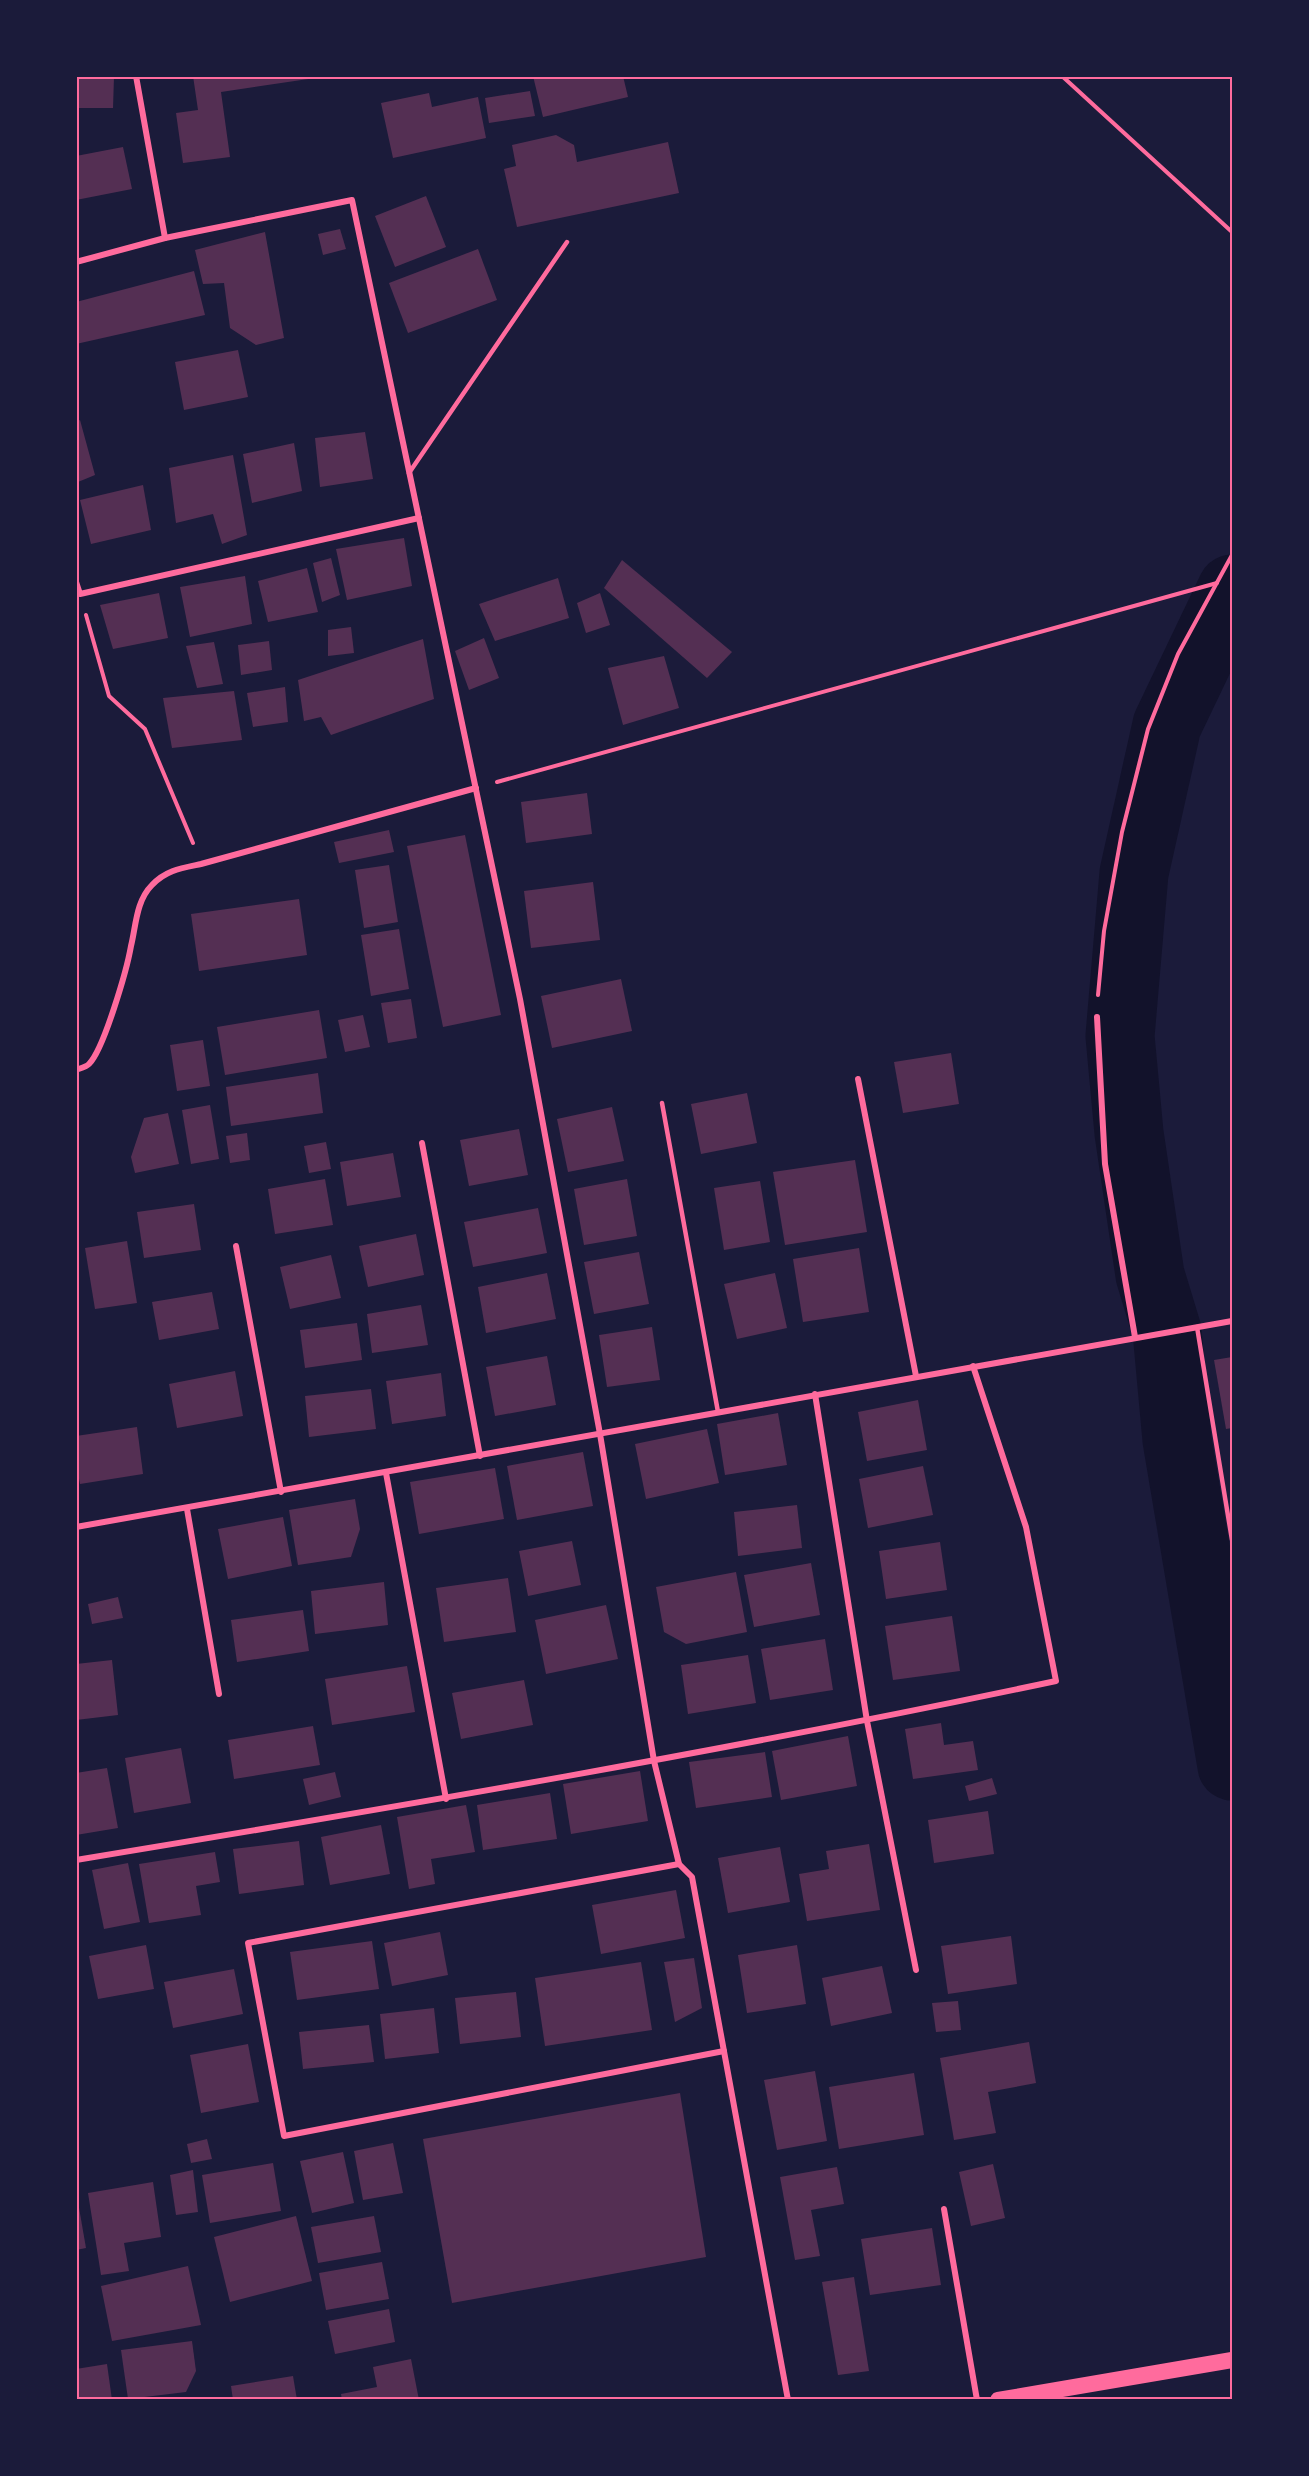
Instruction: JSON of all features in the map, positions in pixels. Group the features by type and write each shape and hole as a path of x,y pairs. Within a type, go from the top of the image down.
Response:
{"highway":[{"path":"998,2400 1233,2360"}],"street":[{"path":"136,76 165,238"},
{"path":"76,262 165,238 352,200 520,999 600,1434 654,1761 679,1864 692,1877 788,2400"},
{"path":"76,582 80,594 419,518"},
{"path":"76,1070 87,1066 104,1036 131,949 138,910 151,886 173,869 201,864 476,788"},
{"path":"1096,1017 1105,1164 1135,1337"},
{"path":"858,1080 916,1376"},
{"path":"423,1143 480,1456"},
{"path":"236,1246 281,1492"},
{"path":"76,1527 1233,1321"},
{"path":"76,1860 446,1799 867,1721 1056,1682 1026,1527 973,1366"},
{"path":"815,1394 867,1721 916,1970"},
{"path":"386,1473 446,1799"},
{"path":"187,1509 219,1694"},
{"path":"679,1864 248,1944 284,2136 724,2051"},
{"path":"944,2209 977,2400"}],"lane":[{"path":"409,473 567,242"},
{"path":"662,1102 718,1412"},
{"path":"1197,1327 1233,1540"}],"path":[{"path":"1062,76 1233,232"},
{"path":"1096,1017 1104,931 1122,832 1148,729 1178,654 1233,555"},
{"path":"476,788 1217,583"},
{"path":"80,594 109,696 145,729 201,864"}],"building":[{"path":"76,76 114,76 113,108 76,108"},
{"path":"193,76 315,76 315,78 221,92 230,157 183,163 176,113 198,110"},
{"path":"533,76 623,76 628,97 543,117"},
{"path":"530,91 535,116 489,123 485,98"},
{"path":"429,93 432,107 478,97 486,138 393,158 381,103"},
{"path":"556,135 574,145 577,162 668,142 679,193 517,227 504,169 516,166 512,145"},
{"path":"123,147 132,189 76,200 76,156"},
{"path":"426,196 446,247 395,267 375,216"},
{"path":"340,229 346,249 323,255 318,234"},
{"path":"265,232 284,338 256,345 230,328 224,283 203,284 195,250"},
{"path":"478,249 497,300 408,333 389,283"},
{"path":"194,271 205,315 76,344 76,302"},
{"path":"238,350 248,397 184,410 175,362"},
{"path":"80,420 95,475 78,482 76,422"},
{"path":"365,432 373,479 320,487 315,438"},
{"path":"294,443 302,491 252,503 243,454"},
{"path":"233,455 247,535 222,544 213,514 176,523 169,468"},
{"path":"143,485 151,530 91,544 80,500"},
{"path":"404,538 412,586 347,600 336,549"},
{"path":"331,558 340,595 322,602 313,563"},
{"path":"622,560 732,652 707,678 604,588"},
{"path":"307,568 318,612 268,622 258,581"},
{"path":"245,576 252,624 190,637 180,587"},
{"path":"558,578 569,618 495,641 479,604"},
{"path":"159,593 168,638 113,649 100,605"},
{"path":"600,593 610,625 586,633 577,603"},
{"path":"351,627 354,653 328,656 328,630"},
{"path":"484,638 499,678 469,690 455,651"},
{"path":"423,639 434,699 331,735 321,717 304,721 298,680"},
{"path":"269,641 272,670 241,675 238,645"},
{"path":"214,642 223,684 197,688 186,646"},
{"path":"664,656 679,708 623,725 608,668"},
{"path":"285,687 288,722 253,727 247,693"},
{"path":"234,691 242,740 172,748 163,698"},
{"path":"587,793 592,834 526,843 521,802"},
{"path":"389,830 394,852 339,863 334,842"},
{"path":"465,835 501,1015 443,1027 407,846"},
{"path":"389,865 398,922 364,928 355,870"},
{"path":"593,882 600,940 531,948 524,891"},
{"path":"299,899 307,955 199,971 191,914"},
{"path":"399,929 409,989 371,996 361,935"},
{"path":"621,979 632,1031 552,1048 541,996"},
{"path":"411,999 417,1038 388,1043 381,1003"},
{"path":"319,1010 327,1058 225,1075 217,1027"},
{"path":"363,1015 370,1047 345,1052 338,1020"},
{"path":"203,1040 210,1086 177,1091 170,1045"},
{"path":"951,1053 959,1104 903,1113 894,1062"},
{"path":"318,1073 323,1113 231,1126 226,1087"},
{"path":"747,1093 757,1143 701,1154 691,1104"},
{"path":"210,1105 219,1159 191,1164 182,1110"},
{"path":"612,1107 624,1161 568,1172 557,1119"},
{"path":"168,1113 179,1164 135,1173 131,1157 144,1118"},
{"path":"519,1129 528,1175 469,1186 460,1140"},
{"path":"247,1133 250,1160 230,1163 226,1136"},
{"path":"326,1142 331,1169 309,1173 304,1146"},
{"path":"393,1153 401,1197 347,1206 340,1162"},
{"path":"855,1160 867,1232 785,1245 773,1172"},
{"path":"325,1179 333,1225 275,1234 268,1189"},
{"path":"627,1179 637,1236 584,1245 574,1189"},
{"path":"760,1181 770,1242 724,1250 714,1188"},
{"path":"194,1204 201,1250 144,1258 137,1212"},
{"path":"538,1208 547,1253 473,1267 464,1222"},
{"path":"416,1234 424,1275 368,1287 359,1246"},
{"path":"127,1241 137,1303 95,1309 85,1248"},
{"path":"859,1248 869,1312 803,1322 793,1259"},
{"path":"639,1252 649,1304 594,1314 584,1262"},
{"path":"331,1255 341,1298 290,1309 280,1267"},
{"path":"547,1273 556,1319 486,1333 478,1287"},
{"path":"775,1273 787,1328 737,1339 724,1284"},
{"path":"212,1292 219,1329 159,1340 152,1302"},
{"path":"421,1305 428,1345 372,1353 367,1314"},
{"path":"357,1323 362,1360 305,1368 300,1330"},
{"path":"652,1327 660,1380 607,1387 599,1335"},
{"path":"547,1356 556,1405 495,1416 486,1367"},
{"path":"1232,1357 1232,1428 1226,1429 1214,1360"},
{"path":"235,1371 243,1416 177,1428 169,1384"},
{"path":"441,1373 446,1416 392,1424 386,1381"},
{"path":"371,1389 376,1429 309,1437 305,1396"},
{"path":"918,1400 927,1450 867,1461 858,1412"},
{"path":"778,1413 787,1465 725,1475 717,1424"},
{"path":"137,1427 143,1474 80,1484 76,1462 76,1436"},
{"path":"707,1429 719,1483 646,1499 635,1444"},
{"path":"583,1452 593,1506 517,1520 507,1466"},
{"path":"923,1466 933,1515 868,1528 859,1479"},
{"path":"495,1468 504,1519 419,1534 410,1482"},
{"path":"355,1499 360,1529 351,1557 298,1565 289,1510"},
{"path":"797,1505 802,1548 738,1556 734,1512"},
{"path":"283,1517 292,1566 228,1579 218,1529"},
{"path":"572,1541 581,1585 528,1596 519,1551"},
{"path":"940,1542 947,1590 886,1599 879,1551"},
{"path":"811,1563 820,1615 754,1627 744,1575"},
{"path":"736,1572 747,1632 686,1644 664,1632 656,1587"},
{"path":"508,1578 516,1632 444,1642 436,1588"},
{"path":"384,1582 388,1625 315,1634 311,1591"},
{"path":"118,1597 123,1618 92,1624 88,1604"},
{"path":"606,1605 618,1659 546,1674 535,1620"},
{"path":"303,1610 309,1651 237,1662 231,1620"},
{"path":"952,1616 960,1671 893,1680 885,1626"},
{"path":"825,1639 833,1690 770,1700 761,1649"},
{"path":"748,1655 756,1703 688,1714 681,1665"},
{"path":"112,1660 118,1715 76,1720 76,1664"},
{"path":"407,1666 415,1712 332,1725 325,1679"},
{"path":"524,1680 533,1725 461,1739 452,1693"},
{"path":"941,1723 944,1745 973,1741 978,1770 913,1779 905,1729"},
{"path":"313,1726 320,1765 234,1779 228,1740"},
{"path":"848,1736 857,1786 781,1800 772,1751"},
{"path":"181,1748 191,1803 134,1813 125,1758"},
{"path":"765,1752 772,1797 696,1808 689,1762"},
{"path":"107,1768 118,1828 76,1835 76,1773"},
{"path":"640,1771 648,1821 571,1834 563,1784"},
{"path":"335,1772 341,1797 309,1805 303,1779"},
{"path":"992,1778 997,1794 969,1801 965,1786"},
{"path":"550,1793 557,1839 483,1850 477,1805"},
{"path":"466,1805 475,1852 431,1859 435,1884 409,1889 397,1817"},
{"path":"988,1811 994,1854 934,1863 928,1820"},
{"path":"381,1825 390,1874 330,1885 321,1837"},
{"path":"299,1841 304,1885 239,1894 233,1849"},
{"path":"869,1844 880,1910 807,1921 799,1874 829,1869 826,1851"},
{"path":"780,1847 790,1902 728,1913 718,1858"},
{"path":"215,1852 220,1882 196,1886 201,1915 149,1923 139,1864"},
{"path":"128,1863 140,1922 104,1929 92,1870"},
{"path":"676,1890 685,1938 601,1954 592,1905"},
{"path":"440,1932 448,1975 392,1986 384,1943"},
{"path":"1011,1936 1017,1984 948,1994 941,1946"},
{"path":"372,1941 379,1989 297,2000 290,1952"},
{"path":"146,1945 154,1989 98,1999 89,1956"},
{"path":"797,1945 806,2004 747,2013 738,1955"},
{"path":"694,1958 702,2008 675,2022 664,1962"},
{"path":"641,1962 652,2030 545,2046 535,1978"},
{"path":"882,1966 892,2013 831,2026 822,1978"},
{"path":"234,1969 243,2014 173,2028 164,1982"},
{"path":"516,1992 521,2037 460,2044 455,1998"},
{"path":"958,2001 961,2030 936,2032 932,2003"},
{"path":"434,2008 439,2053 385,2059 380,2014"},
{"path":"369,2025 374,2062 303,2069 299,2032"},
{"path":"1029,2042 1036,2083 988,2092 996,2133 954,2140 940,2058"},
{"path":"248,2044 259,2102 201,2113 190,2055"},
{"path":"815,2071 827,2141 777,2150 764,2080"},
{"path":"914,2073 924,2135 839,2149 829,2087"},
{"path":"680,2093 706,2257 452,2303 423,2139"},
{"path":"207,2139 212,2159 191,2163 187,2144"},
{"path":"393,2143 403,2193 363,2200 354,2151"},
{"path":"343,2152 354,2203 312,2213 300,2161"},
{"path":"273,2163 281,2211 210,2223 202,2175"},
{"path":"993,2164 1005,2218 971,2226 959,2172"},
{"path":"837,2167 844,2204 811,2210 820,2256 795,2260 780,2177"},
{"path":"193,2170 198,2212 176,2215 170,2175"},
{"path":"153,2182 161,2237 124,2243 129,2271 101,2275 88,2193"},
{"path":"78,2202 86,2248 76,2250 76,2203"},
{"path":"296,2216 312,2281 230,2302 214,2237"},
{"path":"374,2216 381,2252 318,2263 311,2227"},
{"path":"932,2228 941,2285 870,2295 861,2239"},
{"path":"382,2262 389,2299 326,2310 319,2273"},
{"path":"188,2266 201,2325 112,2341 101,2286"},
{"path":"854,2277 869,2371 838,2375 822,2282"},
{"path":"389,2309 395,2342 335,2354 328,2321"},
{"path":"192,2341 196,2371 186,2392 128,2399 121,2350"},
{"path":"411,2359 419,2400 342,2400 341,2394 377,2387 373,2367"},
{"path":"107,2364 112,2400 76,2400 76,2369"},
{"path":"293,2376 297,2400 233,2400 231,2386"}],"waterway":[{"path":"1232,589 1167,725 1134,873 1120,1036 1129,1133 1150,1275 1167,1331 1177,1440 1232,1766"}]}
